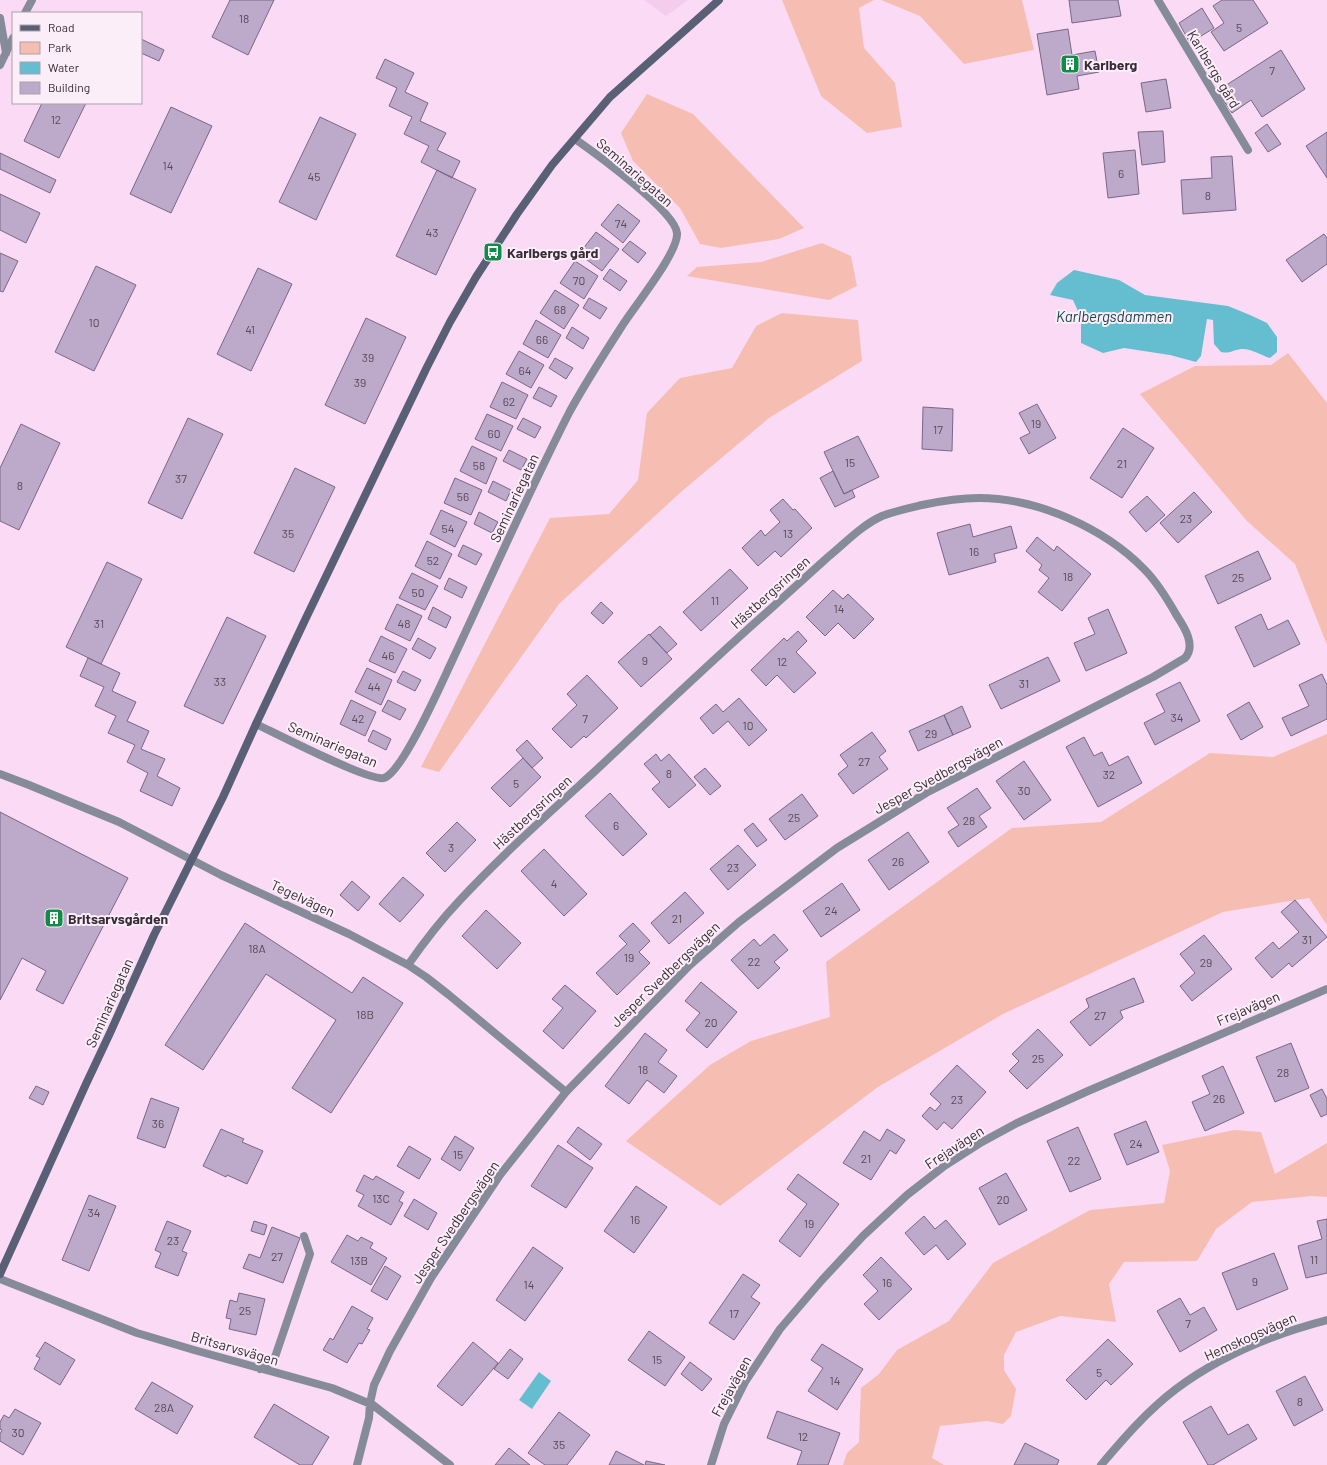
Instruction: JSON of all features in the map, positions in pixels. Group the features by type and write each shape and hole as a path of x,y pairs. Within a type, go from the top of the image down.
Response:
{"street":[{"path":"26,12 32,0"},
{"name":"Seminariegatan","path":"0,1274 154,935 223,797 256,724 424,374 445,332 476,277 517,214 552,165 610,97 720,0"},
{"name":"Karlbergs gård","path":"1158,0 1248,150"},
{"path":"0,18 6,52"},
{"path":"0,66 12,40"},
{"name":"Seminariegatan","path":"256,724 325,758 372,777 382,779 387,777 400,764 411,744 437,693 571,410 622,325 665,263 676,243 678,233 662,210 612,166 575,139"},
{"name":"Hästbergsringen","path":"408,965 430,935 461,900 514,846 752,625 849,539 865,526 886,514 949,500 982,498 1013,501 1043,509 1076,522 1108,539 1146,571 1169,602 1183,625 1189,640 1190,650 1187,656"},
{"name":"Jesper Svedbergsvägen","path":"357,1465 369,1418 370,1403 374,1385 390,1351 431,1278 500,1175 566,1092 690,965 739,922 837,848 926,792 1153,676 1187,656"},
{"name":"Tegelvägen","path":"0,774 119,822 221,874 349,934 408,965 443,990 566,1092"},
{"name":"Frejavägen","path":"711,1465 724,1424 745,1382 780,1330 822,1280 863,1236 908,1195 943,1167 982,1142 1017,1123 1088,1091 1327,989"},
{"path":"260,1369 274,1360 310,1254 304,1236"},
{"name":"Britsarvsvägen","path":"0,1279 137,1333 260,1369 332,1388 370,1403 450,1465"},
{"name":"Hemskogsvägen","path":"1101,1465 1132,1429 1175,1390 1208,1367 1282,1332 1327,1320"}],"shaded area":[{"path":"644,0 688,0 666,16"}],"green space":[{"path":"782,0 874,0 859,8 864,48 895,83 902,127 867,133 821,96"},
{"path":"881,0 1022,0 1034,50 964,64 920,16"},
{"path":"647,94 693,114 804,228 779,239 721,248 700,244 680,208 633,161 621,133"},
{"path":"822,243 851,256 857,286 829,300 687,276 697,267 761,262"},
{"path":"782,313 858,320 862,361 769,418 681,492 559,604 439,772 421,767 550,518 609,514 638,480 647,413 680,378 732,368 756,326"},
{"path":"1288,353 1327,403 1327,645 1295,564 1247,521 1140,394 1195,366 1271,365"},
{"path":"1327,734 1327,925 1309,898 1223,912 1003,1014 878,1087 720,1206 626,1141 710,1065 751,1041 830,1017 826,962 1012,828 1101,822 1210,753 1273,757"},
{"path":"1234,1130 1261,1132 1275,1174 1327,1143 1327,1197 1312,1196 1252,1202 1216,1229 1197,1261 1124,1262 1109,1284 1116,1322 1060,1316 1016,1332 1004,1355 1004,1370 1016,1389 1011,1416 1003,1424 987,1421 940,1426 932,1458 944,1465 843,1465 847,1453 859,1442 861,1388 879,1374 897,1350 949,1321 993,1263 1090,1210 1164,1203 1170,1171 1162,1145"}],"water":[{"name":"Karlbergsdammen","path":"1074,270 1119,280 1145,295 1228,306 1267,323 1277,337 1277,352 1270,358 1244,349 1238,349 1227,353 1221,352 1214,344 1213,320 1207,319 1201,356 1196,362 1170,355 1124,348 1103,353 1081,343 1081,318 1073,300 1050,295 1057,283"},
{"path":"539,1372 551,1381 532,1409 519,1400"}],"building":[{"path":"230,0 274,0 248,55 212,37"},
{"path":"1069,0 1118,0 1121,16 1072,23"},
{"path":"1222,0 1253,0 1268,23 1224,51 1211,32 1224,23 1213,6"},
{"path":"1202,8 1214,28 1190,43 1179,23"},
{"name":"Karlberg","path":"1068,29 1072,55 1095,51 1099,72 1077,76 1079,89 1047,95 1037,34"},
{"path":"142,39 164,50 159,61 142,53"},
{"path":"1281,50 1305,89 1262,117 1251,100 1232,113 1217,91"},
{"path":"385,59 414,73 405,92 428,103 420,121 446,133 437,150 460,161 452,178 421,162 429,146 404,134 412,117 389,106 397,88 376,78"},
{"path":"1166,79 1171,108 1146,112 1141,83"},
{"path":"42,104 86,104 59,158 24,141"},
{"path":"171,107 212,126 171,213 130,194"},
{"path":"320,117 356,134 316,220 279,202"},
{"path":"1267,124 1281,144 1268,152 1255,133"},
{"path":"1163,131 1165,162 1142,165 1138,132"},
{"path":"1327,132 1327,178 1306,146"},
{"path":"1135,150 1139,194 1108,198 1103,153"},
{"path":"0,153 56,180 50,193 0,169"},
{"path":"1232,156 1236,210 1183,214 1181,180 1212,178 1211,157"},
{"path":"437,170 476,189 436,275 396,256"},
{"path":"0,194 40,213 26,243 0,230"},
{"path":"618,204 640,221 623,243 601,225"},
{"path":"596,232 619,249 602,271 579,254"},
{"path":"1324,234 1327,238 1327,264 1302,282 1286,260"},
{"path":"630,241 646,253 638,263 622,250"},
{"path":"0,253 18,261 3,292 0,291"},
{"path":"575,261 598,276 584,299 560,283"},
{"path":"96,266 136,285 94,371 55,352"},
{"path":"258,268 292,284 251,371 217,354"},
{"path":"610,269 627,281 620,291 603,279"},
{"path":"555,290 579,305 564,329 540,313"},
{"path":"589,298 607,308 600,319 583,308"},
{"path":"366,318 406,337 365,424 325,405"},
{"path":"536,320 561,335 548,358 523,344"},
{"path":"572,327 589,338 583,349 566,338"},
{"path":"519,351 544,365 531,388 506,374"},
{"path":"555,358 573,368 566,379 549,368"},
{"path":"502,382 528,395 516,419 490,407"},
{"path":"539,387 557,396 551,407 533,398"},
{"path":"1037,404 1056,438 1029,454 1020,438 1030,433 1019,413"},
{"path":"923,407 953,409 952,451 922,449"},
{"path":"487,414 513,426 501,451 475,439"},
{"path":"188,418 223,434 182,519 148,503"},
{"path":"523,418 541,427 535,438 517,429"},
{"path":"21,424 60,443 19,530 0,521 0,468"},
{"path":"1123,428 1154,448 1122,498 1090,478"},
{"path":"858,436 879,477 844,494 824,452"},
{"path":"472,446 497,458 486,484 460,471"},
{"path":"509,450 527,459 521,470 503,461"},
{"path":"295,468 335,487 294,572 254,553"},
{"path":"833,471 844,494 852,490 855,497 835,507 820,478"},
{"path":"455,478 482,490 471,515 444,503"},
{"path":"493,481 511,490 506,501 488,492"},
{"path":"1194,492 1212,512 1178,543 1160,523"},
{"path":"1147,496 1165,515 1146,532 1129,512"},
{"path":"783,499 793,510 795,509 812,528 781,557 775,551 758,566 742,548 761,530 765,536 780,522 770,510"},
{"path":"441,510 467,522 455,547 430,534"},
{"path":"479,512 498,522 492,533 474,524"},
{"path":"970,524 973,537 1011,526 1017,548 994,554 996,562 949,575 937,533"},
{"path":"1037,537 1054,551 1057,546 1091,574 1062,611 1038,592 1049,578 1039,570 1042,565 1026,551"},
{"path":"427,541 452,554 440,579 415,566"},
{"path":"463,545 482,554 476,565 458,556"},
{"path":"1258,551 1271,579 1218,604 1205,576"},
{"path":"107,562 142,579 101,664 66,647"},
{"path":"730,569 748,588 701,631 683,612"},
{"path":"412,573 438,586 425,610 399,598"},
{"path":"449,578 467,587 462,598 444,589"},
{"path":"833,590 843,599 848,594 874,619 854,639 838,623 825,636 806,617"},
{"path":"601,602 613,613 603,624 591,613"},
{"path":"397,604 422,616 410,641 385,629"},
{"path":"433,607 451,617 446,628 428,619"},
{"path":"1108,609 1127,653 1086,671 1074,643 1095,634 1088,618"},
{"path":"1261,614 1268,630 1288,620 1300,644 1254,667 1235,627"},
{"path":"227,617 266,636 223,724 184,706"},
{"path":"660,626 677,644 667,653 650,635"},
{"path":"798,631 807,641 796,652 816,673 794,693 777,675 766,686 751,670 784,638 787,641"},
{"path":"649,634 672,659 641,687 618,662"},
{"path":"381,636 407,649 395,673 369,661"},
{"path":"418,638 436,648 430,659 412,649"},
{"path":"1048,657 1060,681 1001,709 989,685"},
{"path":"88,658 120,673 112,691 136,702 127,721 149,731 141,749 165,759 157,776 180,788 172,806 140,791 148,773 127,762 135,745 108,733 116,716 95,706 104,687 80,676"},
{"path":"367,668 392,680 381,705 355,692"},
{"path":"403,671 421,680 415,691 397,682"},
{"path":"1322,674 1327,685 1327,719 1291,736 1282,718 1309,706 1299,685"},
{"path":"587,675 618,708 586,738 584,736 571,748 552,729 577,705 567,694"},
{"path":"1180,682 1200,721 1155,745 1144,723 1165,712 1156,694"},
{"path":"739,698 767,730 749,746 728,721 713,734 700,718 716,704 723,712"},
{"path":"351,700 376,712 365,736 340,724"},
{"path":"388,700 406,709 400,720 382,711"},
{"path":"1249,702 1263,727 1241,740 1227,715"},
{"path":"962,706 971,727 953,735 944,715"},
{"path":"944,715 953,735 918,751 909,731"},
{"path":"373,730 391,739 386,750 368,741"},
{"path":"872,732 886,751 879,757 888,769 853,794 838,774 848,766 840,755"},
{"path":"1084,737 1094,756 1102,752 1109,766 1128,756 1142,783 1098,807 1066,747"},
{"path":"527,740 543,758 532,768 516,750"},
{"path":"656,754 661,761 669,754 696,785 669,808 652,789 660,782 644,764"},
{"path":"523,758 541,777 510,807 491,788"},
{"path":"1024,761 1051,800 1024,820 996,781"},
{"path":"705,768 721,786 710,795 694,777"},
{"path":"977,788 991,808 979,816 987,827 958,847 948,832 959,825 947,808"},
{"path":"610,793 647,834 623,856 585,816"},
{"path":"802,794 818,816 785,840 769,819"},
{"name":"Britsarvsgården","path":"0,812 128,878 63,1004 36,990 46,971 22,958 0,1000"},
{"path":"457,822 476,840 445,872 426,853"},
{"path":"753,823 767,840 757,847 744,830"},
{"path":"908,832 929,862 889,890 868,860"},
{"path":"738,845 756,865 728,890 710,869"},
{"path":"544,849 587,894 564,916 521,871"},
{"path":"403,877 424,895 400,922 379,904"},
{"path":"352,881 370,897 358,911 340,895"},
{"path":"842,883 860,910 821,937 803,911"},
{"path":"685,892 704,913 669,944 651,923"},
{"path":"1295,900 1327,937 1292,967 1289,963 1272,978 1255,958 1273,942 1279,949 1299,932 1281,912"},
{"path":"486,910 521,943 497,969 462,936"},
{"path":"245,923 352,993 363,977 403,1003 331,1113 292,1088 336,1020 266,974 203,1070 165,1045"},
{"path":"633,923 650,941 639,952 650,963 617,995 596,973 627,944 619,936"},
{"path":"774,934 788,950 774,962 780,968 758,989 731,960 754,939 760,946"},
{"path":"1204,935 1232,969 1192,1001 1180,986 1195,973 1180,954"},
{"path":"1134,978 1144,1002 1120,1011 1123,1018 1090,1046 1070,1022 1089,1007 1086,999"},
{"path":"701,982 737,1012 707,1048 686,1030 700,1013 685,1001"},
{"path":"565,985 596,1011 563,1049 543,1031 563,1008 552,999"},
{"path":"1038,1029 1063,1055 1027,1089 1009,1071 1019,1061 1012,1054"},
{"path":"645,1033 667,1050 658,1062 677,1076 664,1093 647,1080 629,1104 605,1086"},
{"path":"1291,1043 1309,1088 1275,1102 1256,1057"},
{"path":"957,1065 986,1092 952,1129 944,1122 937,1130 922,1116 930,1107 935,1111 941,1104 930,1094"},
{"path":"1223,1066 1244,1113 1205,1131 1192,1102 1210,1094 1202,1076"},
{"path":"36,1086 49,1092 43,1105 29,1098"},
{"path":"1322,1089 1327,1099 1327,1114 1321,1117 1310,1095"},
{"path":"151,1098 179,1108 165,1148 137,1138"},
{"path":"1146,1121 1159,1152 1127,1165 1114,1134"},
{"path":"578,1127 602,1144 590,1160 567,1142"},
{"path":"1078,1127 1101,1179 1070,1192 1047,1141"},
{"path":"221,1129 244,1139 242,1142 263,1151 247,1184 227,1175 226,1177 203,1166"},
{"path":"887,1129 905,1140 896,1154 890,1150 871,1180 843,1163 864,1131 880,1141"},
{"path":"455,1136 474,1148 460,1171 441,1159"},
{"path":"558,1145 593,1168 566,1208 531,1186"},
{"path":"409,1146 431,1159 419,1179 397,1166"},
{"path":"1006,1173 1027,1210 999,1225 979,1188"},
{"path":"798,1174 839,1204 800,1257 779,1241 807,1204 787,1189"},
{"path":"364,1175 373,1180 376,1176 404,1192 399,1201 403,1203 391,1225 358,1206 364,1195 356,1191"},
{"path":"636,1186 667,1207 634,1253 604,1231"},
{"path":"89,1195 116,1206 89,1271 62,1260"},
{"path":"414,1199 437,1213 428,1230 404,1216"},
{"path":"924,1216 935,1229 946,1220 966,1244 948,1260 936,1245 924,1255 905,1233"},
{"path":"1327,1219 1327,1273 1306,1278 1298,1246 1322,1239 1317,1221"},
{"path":"167,1221 191,1231 182,1251 187,1253 178,1276 155,1267 161,1253 155,1250"},
{"path":"254,1221 267,1225 264,1235 251,1231"},
{"path":"272,1227 300,1238 283,1283 243,1268 249,1254 260,1258"},
{"path":"347,1235 358,1241 361,1237 373,1243 370,1248 387,1258 371,1285 331,1262"},
{"path":"533,1247 563,1268 525,1321 496,1300"},
{"path":"1274,1253 1288,1289 1237,1310 1222,1273"},
{"path":"881,1257 912,1289 879,1320 864,1304 878,1291 863,1275"},
{"path":"385,1266 401,1276 387,1300 371,1291"},
{"path":"743,1274 760,1285 751,1297 760,1303 734,1340 709,1323"},
{"path":"239,1293 265,1299 256,1335 229,1329 231,1319 226,1318 230,1300 237,1302"},
{"path":"1180,1298 1190,1315 1204,1307 1217,1330 1180,1352 1157,1311"},
{"path":"352,1306 373,1318 367,1329 370,1330 362,1344 359,1343 347,1363 323,1350 330,1338 333,1340"},
{"path":"649,1331 685,1357 665,1386 628,1360"},
{"path":"1108,1339 1133,1364 1111,1385 1106,1380 1086,1400 1066,1380"},
{"path":"45,1342 75,1360 60,1385 34,1369 40,1358 36,1356"},
{"path":"473,1342 498,1363 462,1406 437,1386"},
{"path":"822,1344 863,1369 837,1410 808,1391 823,1368 811,1360"},
{"path":"510,1349 523,1359 508,1379 494,1369"},
{"path":"690,1362 712,1379 702,1391 681,1374"},
{"path":"1305,1376 1323,1410 1294,1426 1276,1391"},
{"path":"152,1382 193,1406 177,1434 135,1409"},
{"path":"274,1404 329,1437 312,1465 300,1465 254,1437"},
{"path":"1211,1406 1228,1435 1248,1424 1257,1439 1213,1465 1208,1465 1183,1422"},
{"path":"15,1409 41,1423 23,1455 0,1441 0,1434 2,1430 0,1429 0,1422 4,1415 9,1418"},
{"path":"777,1411 840,1433 828,1465 797,1465 802,1451 767,1438"},
{"path":"559,1412 590,1435 567,1465 545,1465 528,1453"},
{"path":"1025,1443 1059,1460 1057,1465 1014,1465"},
{"path":"509,1448 530,1465 495,1465"},
{"path":"616,1451 644,1465 609,1465"},
{"path":"646,1461 665,1465 645,1465"}],"place":[{"name":"Karlberg","path":"1070,64"},
{"name":"Karlbergs gård","path":"493,252"},
{"name":"Britsarvsgården","path":"54,918"}]}
